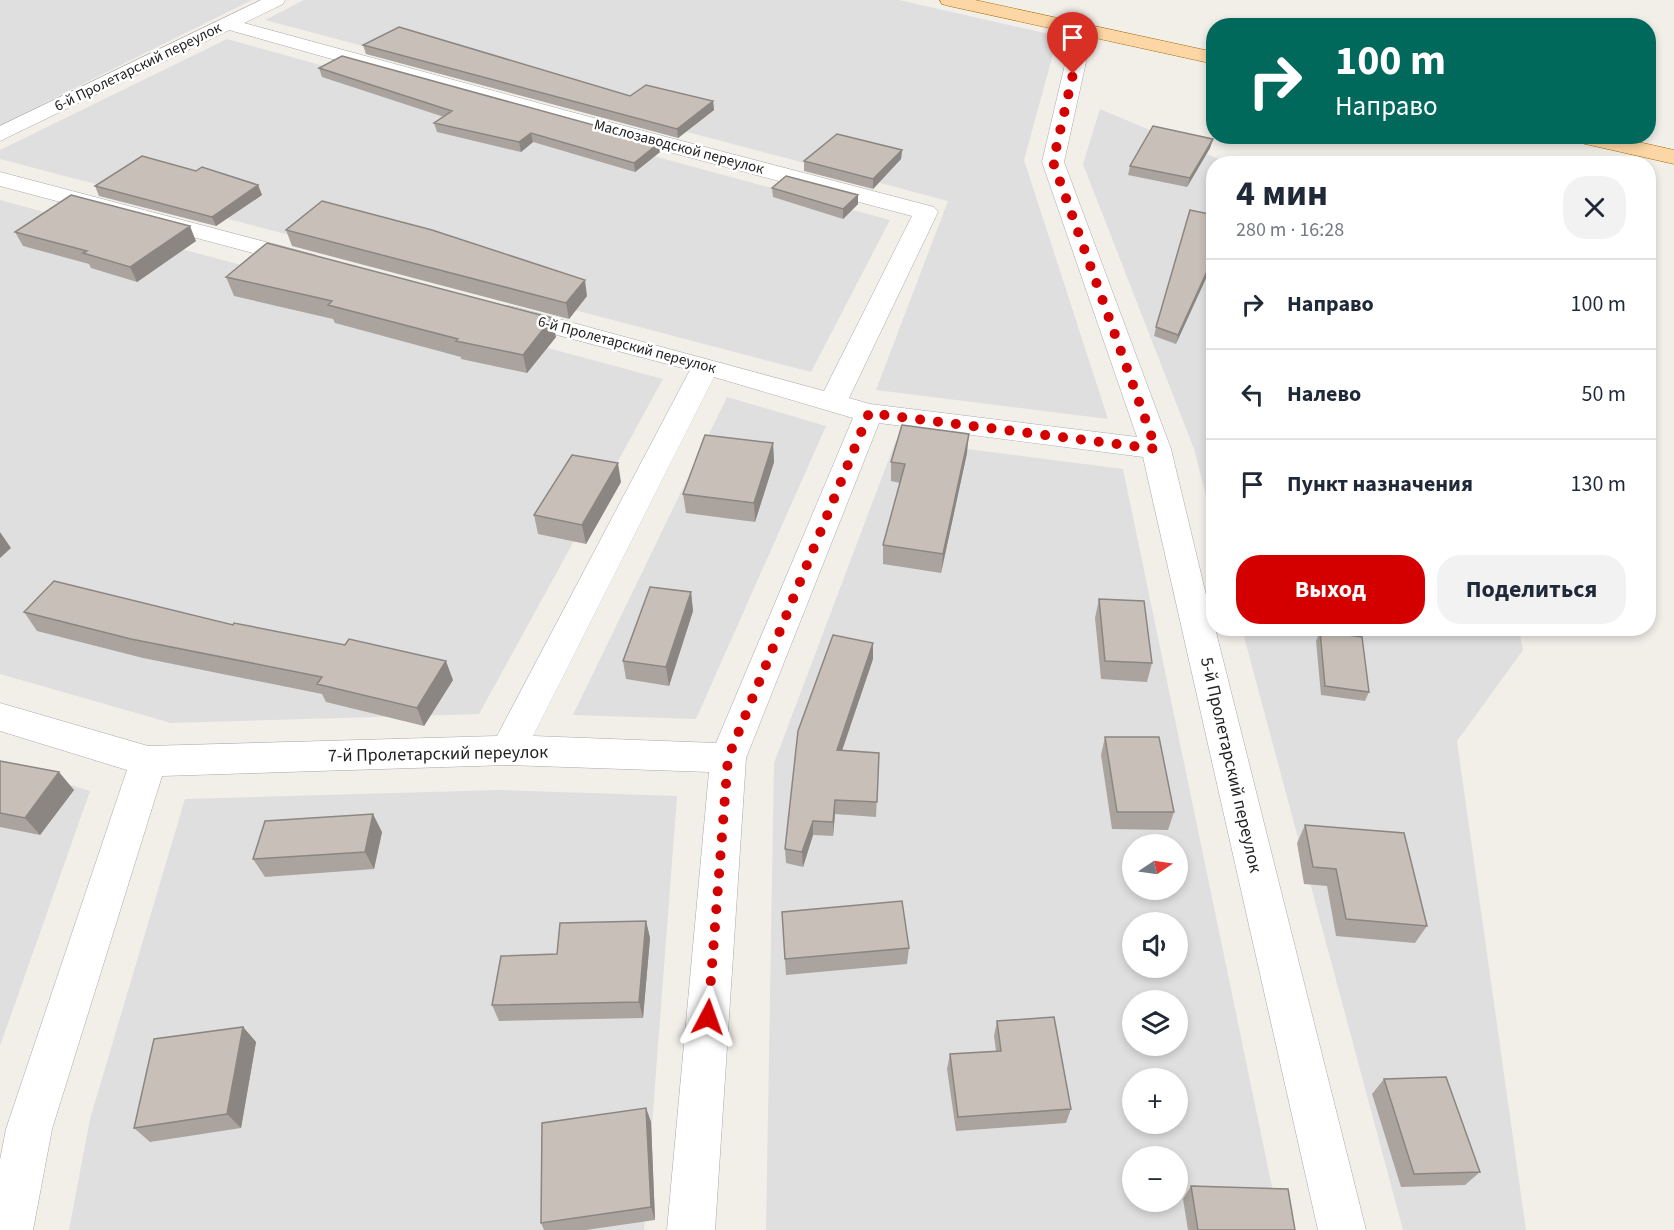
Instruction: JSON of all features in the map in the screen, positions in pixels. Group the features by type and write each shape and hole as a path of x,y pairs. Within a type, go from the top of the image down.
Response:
{"main road":[{"path":"949,0 1206,56"},
{"path":"1616,144 1674,157"}],"street":[{"name":"6-й Пролетарский переулок","path":"0,134 276,0"},
{"name":"Маслозаводской переулок","path":"228,24 567,118 926,212 833,402"},
{"name":"5-й Пролетарский переулок","path":"1083,30 1053,162 1156,449 1342,1230"},
{"path":"0,179 324,265"},
{"name":"6-й Пролетарский переулок","path":"486,308 706,366 869,413 1156,449"},
{"path":"508,750 706,366"},
{"path":"692,1230 728,758 869,413"},
{"name":"7-й Пролетарский переулок","path":"0,717 148,761 508,750 728,758"},
{"path":"9,1230 29,1129 148,761"}],"shaded area":[{"path":"0,0 252,0 0,125"},
{"path":"304,0 899,0 1058,36 1024,160 1108,419 876,390 948,201 265,20"},
{"path":"227,39 890,220 811,372 0,159 0,150"},
{"path":"1100,109 1211,156 1206,156 1206,496 1194,449 1083,164"},
{"path":"0,200 663,379 479,714 171,723 0,674"},
{"path":"727,397 826,426 696,719 573,715"},
{"path":"896,440 1123,469 1281,1230 766,1230 774,763"},
{"path":"1244,636 1520,636 1523,650 1457,741 1526,1230 1403,1230"},
{"path":"0,763 90,791 0,1046"},
{"path":"499,790 677,796 644,1230 69,1230 90,1119 185,799"}],"building":[{"path":"399,27 630,96 646,85 713,101 677,129 363,45"},
{"path":"342,56 659,143 634,163 531,133 519,142 434,123 452,111 319,68"},
{"path":"1153,126 1206,137 1206,144 1210,144 1190,178 1130,166"},
{"path":"837,134 902,150 873,179 804,161"},
{"path":"142,156 196,171 202,167 258,185 212,217 95,186"},
{"path":"786,176 858,195 843,209 772,188"},
{"path":"71,195 190,226 130,267 83,253 87,251 15,232"},
{"path":"322,201 432,230 585,280 566,303 286,230"},
{"path":"1190,210 1206,213 1206,274 1178,335 1156,327"},
{"path":"267,243 552,318 523,355 456,341 458,339 328,305 332,301 226,277"},
{"path":"902,425 969,434 943,554 883,545 905,464 891,462"},
{"path":"705,435 773,443 754,503 683,494"},
{"path":"572,455 618,463 582,525 534,515"},
{"path":"54,581 233,625 234,623 345,645 349,639 446,661 417,708 317,684 322,677 131,639 24,612"},
{"path":"650,587 691,592 666,667 623,661"},
{"path":"1099,599 1144,601 1152,663 1105,661"},
{"path":"833,635 873,643 837,750 879,753 877,802 835,800 833,822 813,821 802,852 785,849 798,731"},
{"path":"1320,636 1362,637 1369,692 1325,686"},
{"path":"1105,737 1159,737 1174,812 1117,812"},
{"path":"0,761 59,772 25,818 0,813"},
{"path":"373,814 365,852 253,859 265,821"},
{"path":"1305,825 1404,833 1427,926 1346,919 1336,869 1313,867"},
{"path":"902,901 909,948 785,959 782,912"},
{"path":"646,921 639,1002 492,1005 501,956 557,954 560,923"},
{"path":"1054,1017 1071,1109 958,1117 950,1054 1001,1051 997,1021"},
{"path":"243,1027 227,1114 134,1128 154,1039"},
{"path":"1446,1077 1480,1172 1414,1174 1384,1079"},
{"path":"646,1108 651,1207 541,1223 542,1123"},
{"path":"1191,1186 1288,1189 1295,1230 1198,1230"}],"route":[{"path":"708,1017 728,758 869,413 1156,449 1053,162 1073,74"}]}
